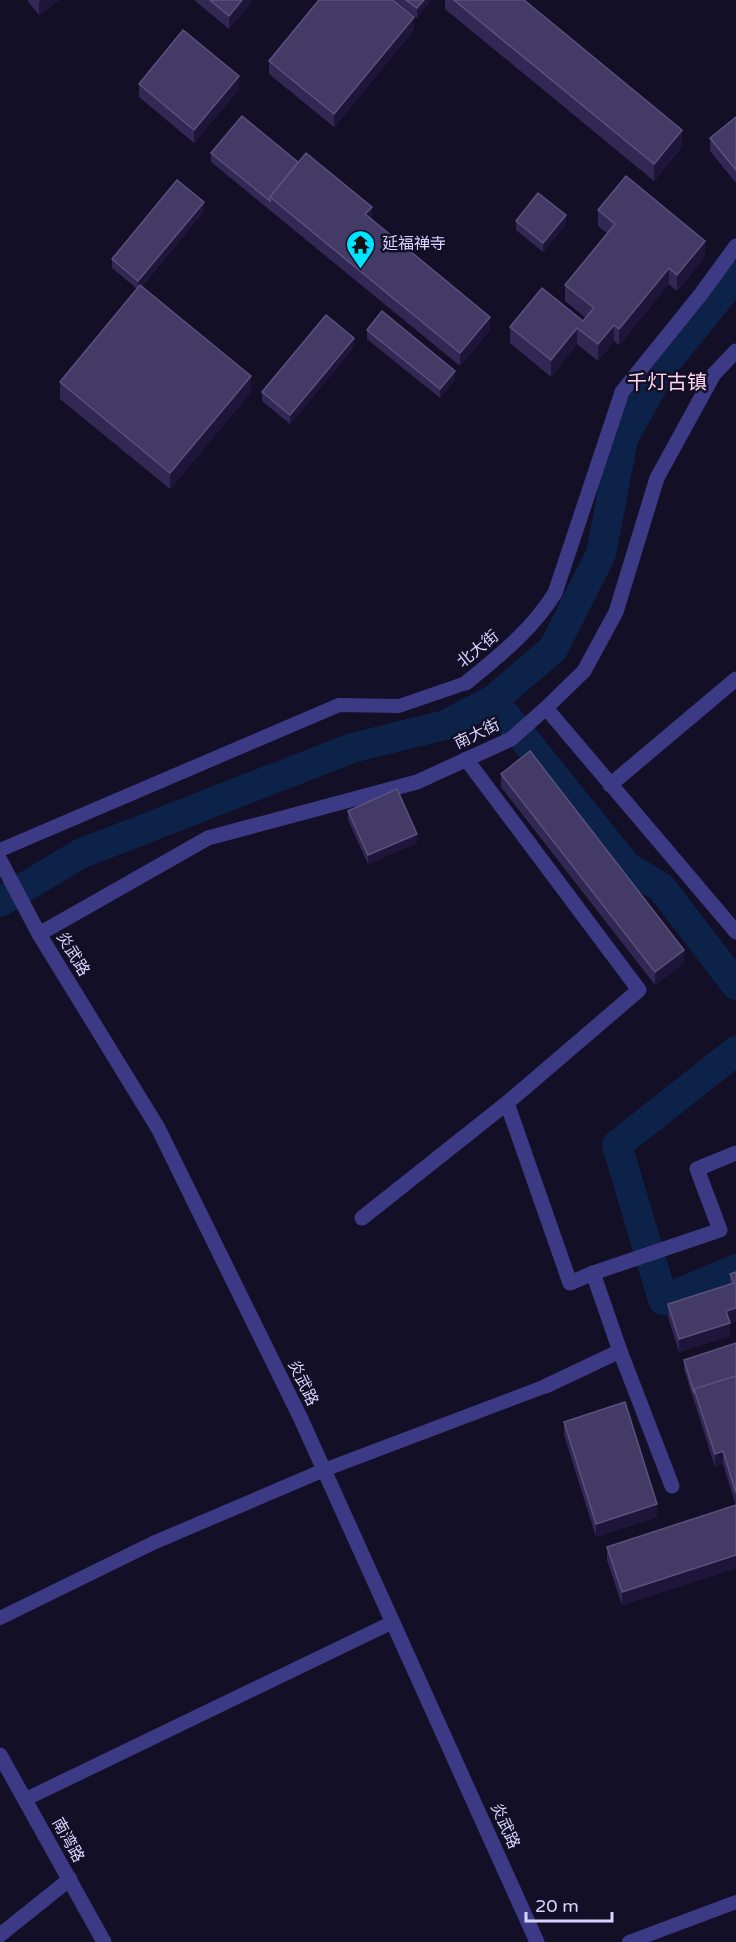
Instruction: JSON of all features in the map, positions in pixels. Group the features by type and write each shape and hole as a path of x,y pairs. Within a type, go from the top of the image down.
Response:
{"street":[{"name":"北大街","path":"466,683 518,640 555,593 622,392 701,294 736,246"},
{"name":"南大街","path":"39,934 208,838 417,782 511,739 585,671 616,612 657,478 714,374 736,351"},
{"path":"610,785 736,679"},
{"path":"546,708 736,932"},
{"path":"362,1218 507,1103 639,990 466,759"},
{"name":"炎武路","path":"2,864 39,934 158,1128 296,1408 537,1942"},
{"path":"507,1103 570,1283 720,1230 697,1169 736,1153"},
{"path":"593,1273 620,1351 672,1486"},
{"path":"546,1386 620,1351"},
{"name":"南湾路","path":"0,1755 104,1942"},
{"path":"0,1935 70,1879"}],"lane":[{"name":"北大街","path":"0,850 339,705 399,706 466,683"},
{"path":"0,1618 153,1543 324,1470 546,1386"},
{"path":"26,1799 393,1622"},
{"path":"629,1942 736,1902"}],"building":[{"path":"210,0 242,0 229,16"},
{"path":"319,0 393,0 414,17 334,114 269,61"},
{"path":"406,0 424,0 417,8"},
{"path":"454,0 524,0 682,130 654,164"},
{"path":"183,30 239,76 194,130 139,84"},
{"path":"242,116 298,162 270,197 270,201 211,153"},
{"path":"736,117 736,170 710,138"},
{"path":"306,153 372,207 365,214 490,317 460,353 270,197"},
{"path":"626,176 705,241 677,275 669,268 619,329 614,325 598,344 577,328 551,360 510,327 542,288 583,321 594,308 565,285 615,224 598,210"},
{"path":"177,180 204,202 138,281 112,259"},
{"path":"538,193 566,215 543,243 516,221"},
{"path":"140,285 251,376 170,473 60,382"},
{"path":"382,311 455,371 440,389 367,330"},
{"path":"326,315 354,338 290,415 262,392"},
{"path":"530,751 684,950 655,972 501,774"},
{"path":"397,789 417,834 368,855 348,811"},
{"path":"736,1272 736,1308 726,1311 730,1323 679,1339 668,1304 734,1283 730,1274"},
{"path":"736,1343 736,1376 694,1389 694,1393 684,1360"},
{"path":"736,1376 736,1493 723,1451 715,1454 694,1389"},
{"path":"625,1402 657,1504 596,1524 564,1422"},
{"path":"736,1505 736,1555 622,1592 607,1547"}],"waterway":[{"path":"0,902 80,854 352,748 445,725 493,700 553,649 601,554 623,439 663,366 736,276"},
{"path":"493,700 627,867 661,887 736,985"},
{"path":"736,1051 617,1145 663,1300 736,1269"}],"place":[{"name":"延福禅寺","path":"361,270"}],"district":[{"name":"千灯古镇","path":"667,383"}]}
